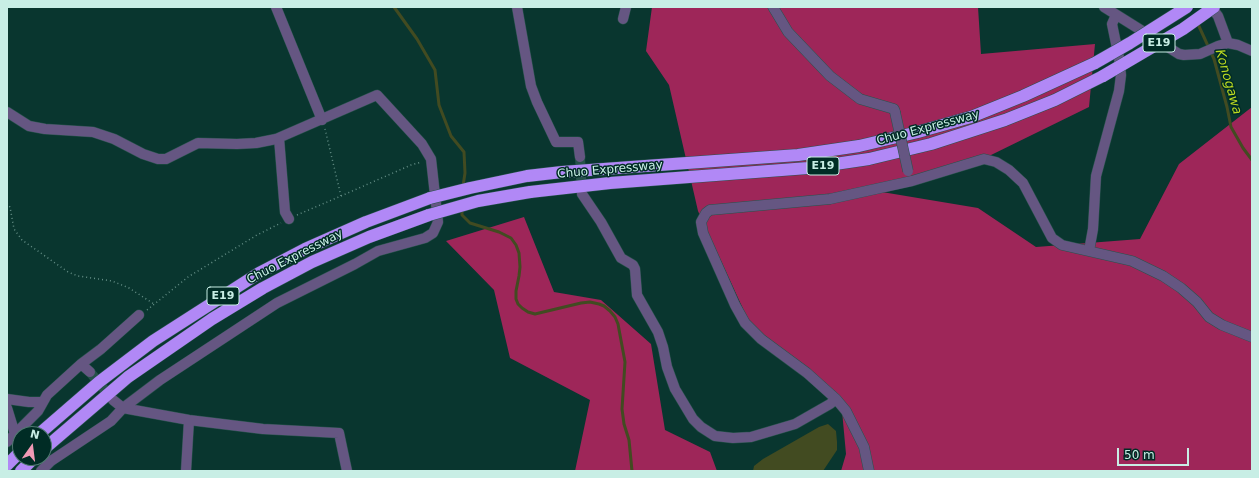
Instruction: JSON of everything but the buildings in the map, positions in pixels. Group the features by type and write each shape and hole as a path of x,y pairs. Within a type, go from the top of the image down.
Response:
{"highway":[{"name":"Chuo Expressway","path":"49,426 99,382 153,341 259,273 305,249 366,222 430,198 527,176 798,155 859,146 918,132 971,116 1023,96 1095,62 1136,40 1187,7"},
{"name":"Chuo Expressway","path":"52,442 128,377 218,315 263,288 312,262 369,237 429,214 478,201 530,192 610,183 808,168 869,159 931,144 1005,120 1054,100 1103,76 1176,33 1213,7"}],"street":[{"path":"276,7 322,120"},
{"path":"517,7 531,86 537,102 556,142 578,142 580,157"},
{"path":"623,19 626,7"},
{"path":"773,7 788,32 830,76 860,99 894,108 908,171 912,181"},
{"path":"1104,7 1179,54 1200,54 1223,45 1238,45 1252,51"},
{"path":"1213,7 1218,16 1223,45"},
{"path":"1089,251 1093,229 1096,176 1120,83 1120,58 1112,24 1116,15"},
{"path":"7,112 29,126 45,129 81,130 98,133 114,139 143,154 158,159 166,159 198,143 256,143 279,138 377,95 422,144 431,159 438,222 433,233 425,238 378,251 277,303 160,380 123,408 112,421 51,461 41,471"},
{"path":"279,138 285,212 289,219"},
{"path":"869,471 864,447 846,411 836,399 807,373 761,339 745,323 735,305 703,233 701,222 706,213 710,210 716,208 772,205 830,199 912,181 984,159 996,162 1009,170 1023,183 1052,238 1062,245 1132,261 1164,276 1192,298 1209,317 1222,325 1252,337"},
{"path":"582,194 601,222 621,258 633,265 635,269 637,295 658,332 663,347 666,367 675,388 693,419 701,428 715,436 751,438 795,424 836,399"},
{"path":"23,426 38,411 47,395 139,315"},
{"path":"81,364 90,372"},
{"path":"7,399 43,402"},
{"path":"113,400 123,408 189,420 263,429 338,434 347,471"},
{"path":"7,408 13,426"},
{"path":"186,471 189,420"}],"path":[{"path":"322,120 340,196"},
{"path":"139,315 188,277 256,235 411,165 431,159"},
{"path":"7,203 10,207 14,229 22,240 68,272 78,276 112,281 129,288 154,304"}],"shaded area":[{"path":"652,7 978,7 981,54 1095,44 1089,107 989,156 876,191 978,208 1036,247 1140,239 1179,164 1252,107 1252,471 841,471 846,454 841,400 820,379 750,324 698,211 669,85 646,51"},
{"path":"524,217 554,292 601,300 651,344 665,430 710,452 717,471 575,471 590,400 510,358 494,290 446,241"},
{"path":"828,424 836,431 837,450 823,471 753,471 754,466 763,459 819,427"}],"waterway":[{"path":"394,7 417,39 435,70 439,105 451,136 464,152 465,173 463,186"},
{"name":"Konogawa","path":"1197,22 1214,59 1231,127 1252,160"},
{"path":"462,208 462,215 470,223 499,232 511,238 516,245 519,253 520,267 516,299 522,308 535,314 590,302 604,306 615,317 618,324 625,362 622,409 624,424 629,440 632,471"}],"tunnel":[{"path":"580,157 582,194"},
{"path":"90,372 113,400"}]}
